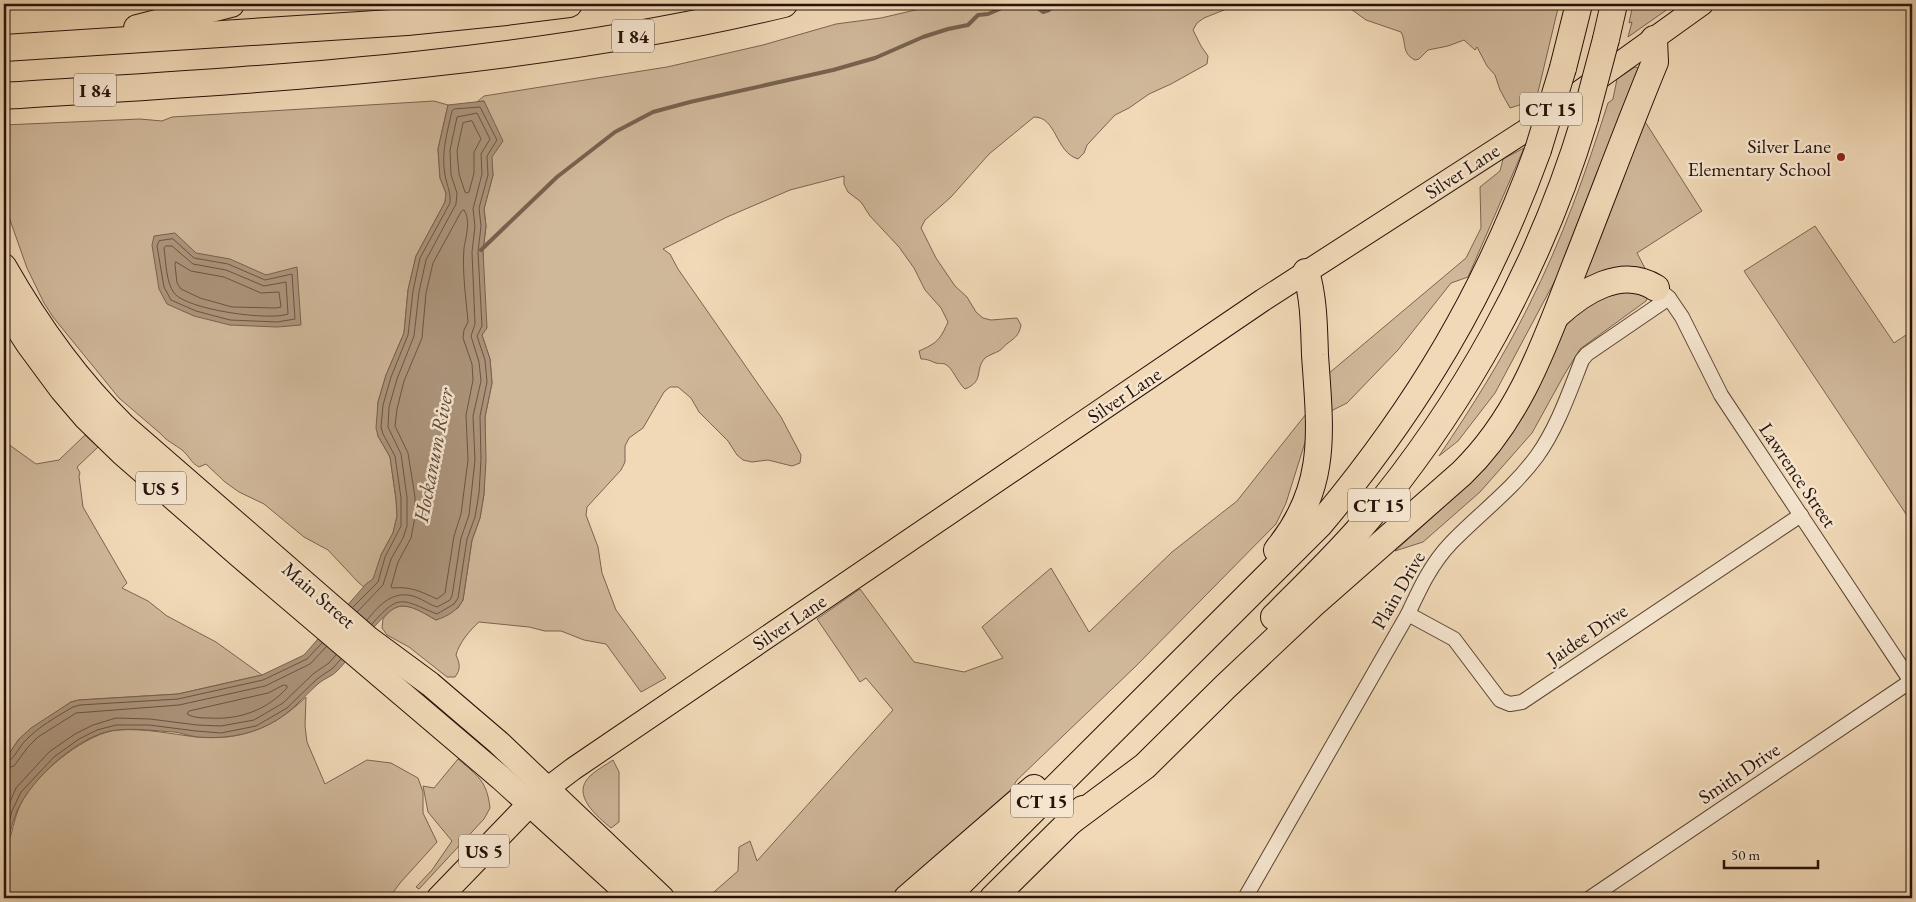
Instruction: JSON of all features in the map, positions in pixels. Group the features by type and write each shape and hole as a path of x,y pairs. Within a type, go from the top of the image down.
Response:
{"highway":[{"path":"66,44 231,4"},
{"name":"I 84","path":"4,48 408,22 569,4"},
{"name":"I 84","path":"4,96 293,77 480,59 645,34 784,4"},
{"name":"CT 15","path":"945,898 1320,524 1399,423 1423,388 1467,313 1504,236 1538,150 1563,68 1579,4"},
{"name":"CT 15","path":"993,898 1330,560 1366,520 1419,454 1469,379 1512,300 1550,217 1585,118 1614,4"},
{"path":"1071,821 1145,766 1279,636 1475,460 1497,433 1520,398 1555,317 1654,62 1654,39"},
{"name":"Main Street","path":"4,266 52,341 88,388 118,421 328,616 662,898"},
{"path":"1186,658 1227,602 1279,547 1298,519 1313,485 1319,450 1319,430 1312,299 1306,272"},
{"path":"1555,317 1577,297 1607,283 1633,280 1644,282 1662,293"},
{"name":"Main Street","path":"4,307 12,328 62,390 96,428 186,510 328,616"},
{"path":"907,898 1025,795 1140,704"},
{"name":"Main Street","path":"539,796 632,898"},
{"name":"US 5","path":"439,898 539,796"}],"main road":[{"name":"Silver Lane","path":"539,796 619,738 1306,272 1525,131 1702,4"}],"street":[{"name":"Lawrence Street","path":"1662,293 1682,317 1721,395 1912,682"},
{"name":"Plain Drive","path":"1245,898 1408,614 1430,569 1451,543 1510,488 1537,456 1556,424 1582,360 1587,354 1662,293"},
{"name":"Jaidee Drive","path":"1408,614 1454,639 1500,700 1510,704 1522,702 1800,515"},
{"name":"Smith Drive","path":"1590,898 1912,682"}],"shaded area":[{"path":"941,4 1239,4 1204,18 1197,23 1193,30 1208,56 1207,64 1149,94 1115,115 1087,145 1084,153 1078,159 1070,155 1047,123 1042,119 1034,117 989,154 951,197 925,220 921,228 936,258 955,286 967,297 976,312 983,318 991,320 1017,318 1021,325 1015,337 999,351 985,358 977,379 971,386 965,389 945,364 921,359 919,351 937,340 948,322 941,308 925,290 914,268 899,247 870,216 861,202 848,192 844,184 844,176 790,190 727,217 663,249 670,254 678,269 781,417 801,455 800,463 792,466 768,460 752,462 743,460 737,455 728,441 699,412 691,398 678,387 670,387 664,392 643,428 629,438 625,446 625,462 621,470 587,507 586,515 598,547 602,573 616,610 666,678 641,692 606,644 584,640 561,631 545,631 529,627 479,622 465,637 457,650 456,655 459,666 457,674 455,677 447,677 409,647 387,635 382,628 383,619 390,611 400,606 410,607 436,620 458,608 463,600 472,540 480,518 484,494 485,417 492,383 490,359 482,335 483,251 486,226 484,209 493,175 484,101 477,102 484,96 667,67 763,45 836,24 881,18"},
{"path":"1344,4 1559,4 1538,92 1526,103 1510,108 1500,90 1495,75 1487,66 1477,47 1475,50 1464,40 1428,50 1419,59 1415,60 1406,51 1401,32 1366,20"},
{"path":"1633,4 1675,4 1628,37 1632,22 1629,23"},
{"path":"1635,67 1639,68 1559,273 1495,393 1458,441 1439,456 1487,382 1529,305 1573,206 1608,103 1613,99 1617,79"},
{"path":"434,101 448,105 438,149 440,178 446,193 445,202 416,256 408,290 404,333 386,375 378,402 378,436 390,457 397,516 393,533 381,555 379,600 358,582 328,550 304,537 264,504 239,492 206,464 199,467 184,452 167,440 119,398 53,317 27,268 4,203 4,125 140,119 162,121 172,117"},
{"path":"1644,120 1702,211 1637,253 1648,274 1582,285 1581,277"},
{"path":"1524,148 1468,277 1451,283 1398,350 1347,403 1331,411 1328,374 1466,258 1481,228 1480,187 1500,171 1503,159"},
{"path":"1815,226 1894,343 1912,331 1912,523 1744,271"},
{"path":"1623,285 1648,297 1646,301 1580,349 1532,433 1480,492 1423,542 1395,551 1477,477 1505,441 1568,315"},
{"path":"1306,414 1307,436 1286,503 1276,524 1136,666 1017,780 1009,793 892,898 707,898 738,871 739,847 750,841 757,861 893,710 866,678 860,682 817,619 860,589 914,662 964,672 1003,658 982,627 1051,568 1089,632 1172,552 1237,501"},
{"path":"85,435 98,447 77,467 80,473 83,507 127,583 122,588 148,601 167,616 216,642 262,675 178,694 71,702 19,739 4,761 4,441 36,464 59,460"},
{"path":"306,697 305,726 307,742 325,784 367,760 391,763 418,778 423,792 423,813 437,842 389,898 4,898 3,858 20,804 42,775 79,745 106,732 118,730 148,731 197,737 228,737 256,730 269,724 282,717"},
{"path":"458,759 484,785 490,808 484,819 419,889 416,887 432,870 452,841 428,812 423,786 434,788"},
{"path":"613,760 619,772 619,822 611,828 593,812 584,798 583,791 585,783 590,776"}],"water":[{"name":"Hockanum River","path":"484,101 503,141 492,157 493,175 484,209 486,226 483,251 487,328 482,335 490,359 492,383 485,417 486,460 484,494 480,518 472,540 461,604 452,613 436,620 407,606 397,607 383,617 336,672 319,683 284,715 261,728 234,736 206,738 174,732 124,729 103,733 88,739 59,759 45,772 24,798 13,821 4,854 4,761 19,739 31,728 71,702 79,700 178,694 262,675 304,655 366,584 373,579 381,555 393,533 397,516 390,457 378,436 376,428 378,402 386,375 404,333 408,290 416,256 445,202 446,193 440,178 438,149 448,105"},
{"path":"175,233 196,253 230,259 266,275 297,267 301,325 277,327 230,325 194,316 167,304 159,289 152,245 154,236"}],"waterway":[{"path":"481,250 557,177 615,132 653,112 833,70 875,58 923,37 968,25 978,15 988,14 1011,4"},
{"path":"1032,4 1043,12 1049,10 1052,4"}],"place":[{"name":"Silver Lane Elementary School","path":"1841,157"}]}
